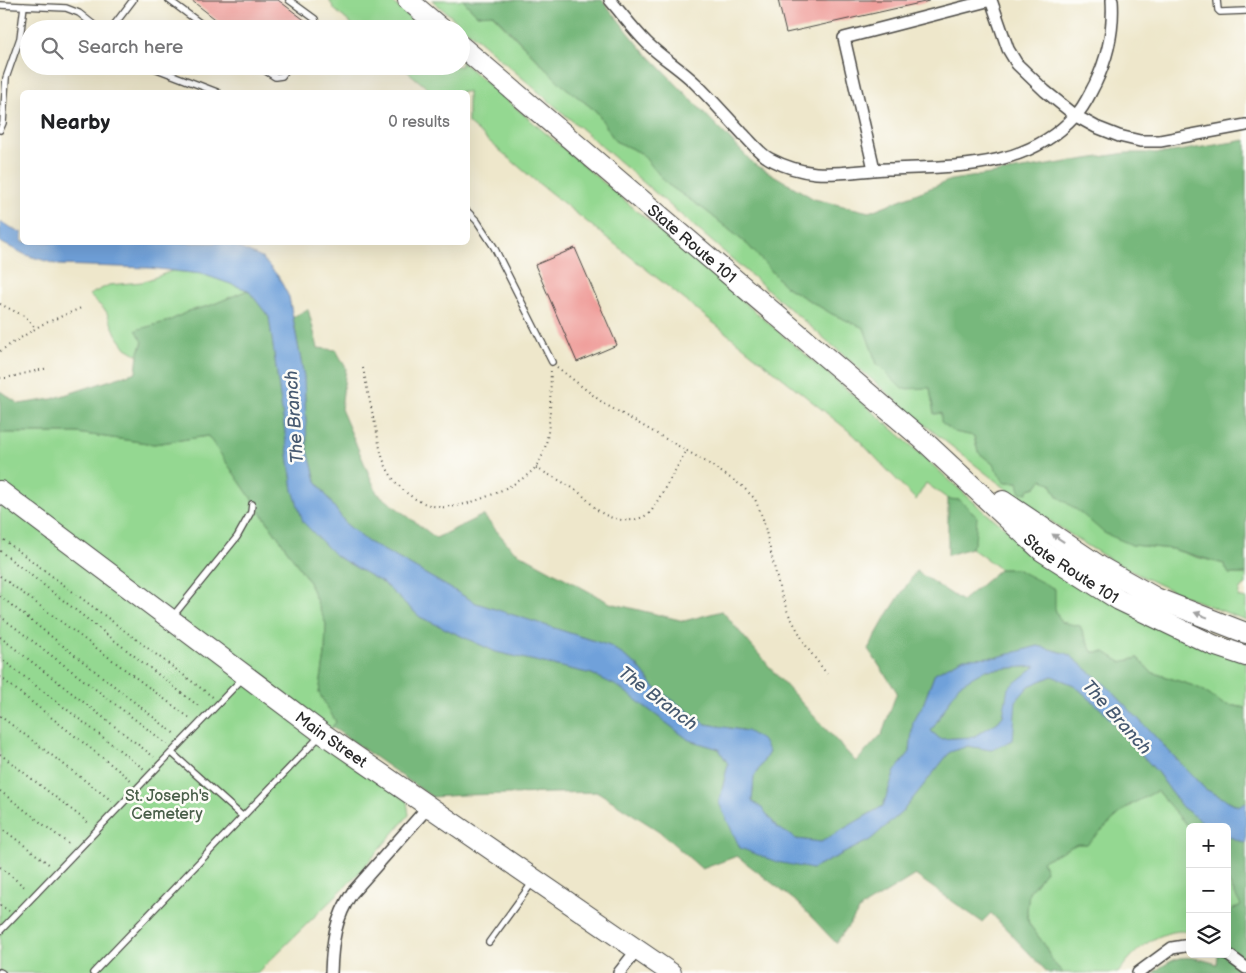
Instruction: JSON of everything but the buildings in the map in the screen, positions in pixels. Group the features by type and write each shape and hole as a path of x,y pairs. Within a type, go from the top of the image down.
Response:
{"highway":[{"path":"408,0 431,20"},
{"name":"State Route 101","path":"470,54 922,440 1042,551 1118,600 1213,646 1246,656"},
{"name":"State Route 101","path":"922,440 1010,506 1101,567 1156,598 1246,632"},
{"name":"Main Street","path":"0,491 322,733 671,973"}],"street":[{"path":"610,0 647,43 695,83 768,158 794,170 816,174 846,174 874,169 967,166 1011,157 1032,149 1051,137 1076,116 1089,95 1101,72 1110,46 1112,0"},
{"path":"874,169 844,38 991,0 1008,49 1017,64 1045,91 1076,116 1096,127 1119,136 1140,141 1160,141 1246,125"},
{"path":"331,973 334,934 343,906 352,893 429,806"},
{"path":"1138,973 1172,948 1186,946"},
{"path":"619,973 637,950"},
{"path":"1231,958 1246,968"}],"lane":[{"path":"118,20 133,0"},
{"path":"169,0 196,20"},
{"path":"289,0 315,20"},
{"path":"1217,0 1220,12 1246,11"},
{"path":"0,5 66,8 80,14 88,20"},
{"path":"22,20 24,6"},
{"path":"0,130 3,123 8,70 20,38"},
{"path":"0,70 8,70"},
{"path":"173,75 213,90"},
{"path":"269,75 275,77 283,75"},
{"path":"470,214 477,221 494,247 552,362"},
{"path":"170,619 236,537 246,521 252,504"},
{"path":"0,931 174,752 245,675"},
{"path":"93,973 322,733"},
{"path":"174,752 242,816"},
{"path":"489,942 535,879"}],"path":[{"path":"0,304 26,317 35,328"},
{"path":"0,352 35,328 81,308"},
{"path":"552,362 603,403 687,450 742,486 754,499 763,519 779,587 788,613 808,649 827,674"},
{"path":"363,368 381,453 389,472 414,499 441,508 456,506 506,488 532,472 546,446 552,362"},
{"path":"0,378 48,368"},
{"path":"535,467 576,490 599,511 612,518 634,520 644,517 651,512 687,450"},
{"path":"0,537 220,703"},
{"path":"0,551 209,714"},
{"path":"0,576 199,724"},
{"path":"0,596 184,741"},
{"path":"0,616 174,752"},
{"path":"0,637 162,764"},
{"path":"0,658 151,775"},
{"path":"0,677 140,787"},
{"path":"0,716 120,807"},
{"path":"0,754 98,830"},
{"path":"0,791 78,851"},
{"path":"0,827 58,871"},
{"path":"0,867 35,895"}],"green space":[{"path":"329,0 390,0 413,20 347,20 335,10"},
{"path":"432,0 463,0 477,15 492,14 560,83 597,112 615,141 641,153 667,184 705,210 748,245 785,286 832,314 864,328 877,364 930,388 934,414 941,413 955,432 974,436 978,452 993,464 1004,482 1018,482 1029,489 1036,487 1042,479 1051,484 1057,496 1132,545 1172,549 1224,564 1229,574 1246,574 1246,585 1240,589 1238,597 1246,599 1246,620 1177,593 1111,560 1061,528 989,476 920,421 470,33 470,20 455,20"},
{"path":"463,0 602,0 642,49 753,163 814,199 869,212 951,180 1126,153 1166,153 1246,140 1246,574 1229,574 1224,564 1172,549 1132,545 1104,533 1057,496 1051,484 1042,479 1036,487 1029,489 1027,493 1020,492 1018,482 1004,482 993,464 978,452 974,436 954,432 941,422 941,413 934,414 930,388 902,389 877,364 864,328 832,314 785,286 748,245 705,210 667,184 641,153 615,141 597,112 560,83 493,14 477,15"},
{"path":"470,69 887,424 986,513 1052,563 1246,663 1246,708 1223,704 1197,687 1151,672 1138,658 1121,662 1105,652 1092,652 1080,626 1061,623 1055,609 1016,569 1000,569 971,548 975,542 960,500 948,499 926,483 916,500 854,435 532,178 470,125 470,90 430,90 412,75 470,75"},
{"path":"172,271 202,274 248,290 209,306 189,311 169,321 137,330 143,341 138,355 126,348 116,334 106,311 89,295 109,285 142,282"},
{"path":"248,290 269,317 293,490 336,556 383,583 420,617 496,652 592,674 619,687 689,740 719,749 728,764 719,803 812,869 870,840 902,812 950,752 968,746 991,750 1013,740 1015,701 1029,686 1052,676 1074,685 1102,710 1158,773 1182,807 1204,823 1186,824 1157,791 1128,806 1087,844 1077,844 1042,861 1046,871 1029,892 1027,911 1029,924 1044,944 1053,962 1063,973 1048,973 991,913 982,922 915,875 861,908 836,943 798,903 737,856 702,869 659,831 598,792 432,797 332,727 336,722 319,693 325,654 326,624 308,580 208,436 154,444 77,433 0,433 0,391 19,404 52,399 136,372 138,355 143,342 136,330 169,321 189,311 209,306"},
{"path":"308,309 318,348 336,350 346,368 341,409 377,493 436,538 483,515 513,550 610,603 684,621 722,611 779,678 856,762 882,734 897,692 868,649 916,571 962,601 1000,569 1016,569 1055,589 1055,609 1061,622 1080,626 1092,652 1105,652 1121,662 1138,658 1151,672 1197,687 1223,704 1246,708 1246,802 1239,806 1205,789 1107,686 1068,654 1038,646 998,657 964,658 935,673 923,705 913,721 910,752 895,771 883,806 821,842 796,839 777,827 762,808 752,801 754,777 769,752 747,731 706,724 654,687 637,665 610,646 476,603 368,542 346,524 316,481 307,446 304,377 293,317"},
{"name":"St. Joseph's Cemetery","path":"0,433 77,433 154,444 208,436 308,580 326,624 325,654 319,693 336,722 322,741 407,801 409,815 358,874 257,973 0,973"},
{"path":"948,499 960,500 977,517 975,542 971,548 948,555"},
{"path":"1037,666 1031,671 1006,706 1003,716 998,722 973,737 940,739 931,731 958,685 985,670"},
{"path":"1157,791 1186,824 1186,931 1168,933 1148,942 1132,956 1118,973 1063,973 1053,962 1044,944 1029,924 1027,911 1029,892 1046,871 1042,861 1077,844 1087,844 1128,807"},
{"path":"1231,837 1246,843 1246,973 1153,973 1177,959 1198,959 1217,964 1218,958 1231,958 1231,910 1241,906 1231,887"},
{"path":"1231,886 1242,906 1231,916"}],"water":[{"name":"The Branch","path":"0,222 20,232 20,245 233,245 262,258 278,276 289,297 304,377 307,446 316,481 346,524 368,542 476,603 610,646 637,665 654,687 706,724 747,731 763,741 769,752 754,777 752,801 762,808 777,827 796,839 821,842 883,806 895,771 910,752 913,721 923,705 935,673 964,658 998,657 1038,646 1068,654 1107,686 1205,789 1238,806 1246,802 1246,843 1231,837 1231,823 1204,823 1182,807 1158,773 1102,710 1074,685 1052,676 1029,686 1016,701 1013,740 991,750 968,746 950,752 902,812 870,840 812,869 777,862 740,848 719,803 728,764 719,749 689,740 619,687 592,674 496,652 420,617 383,583 336,556 303,522 293,490 269,317 248,290 202,274 149,268 59,265 26,255 0,242","holes":["1036,666 1008,688 1003,716 998,722 973,737 940,739 931,731 959,685 985,670"]}]}
